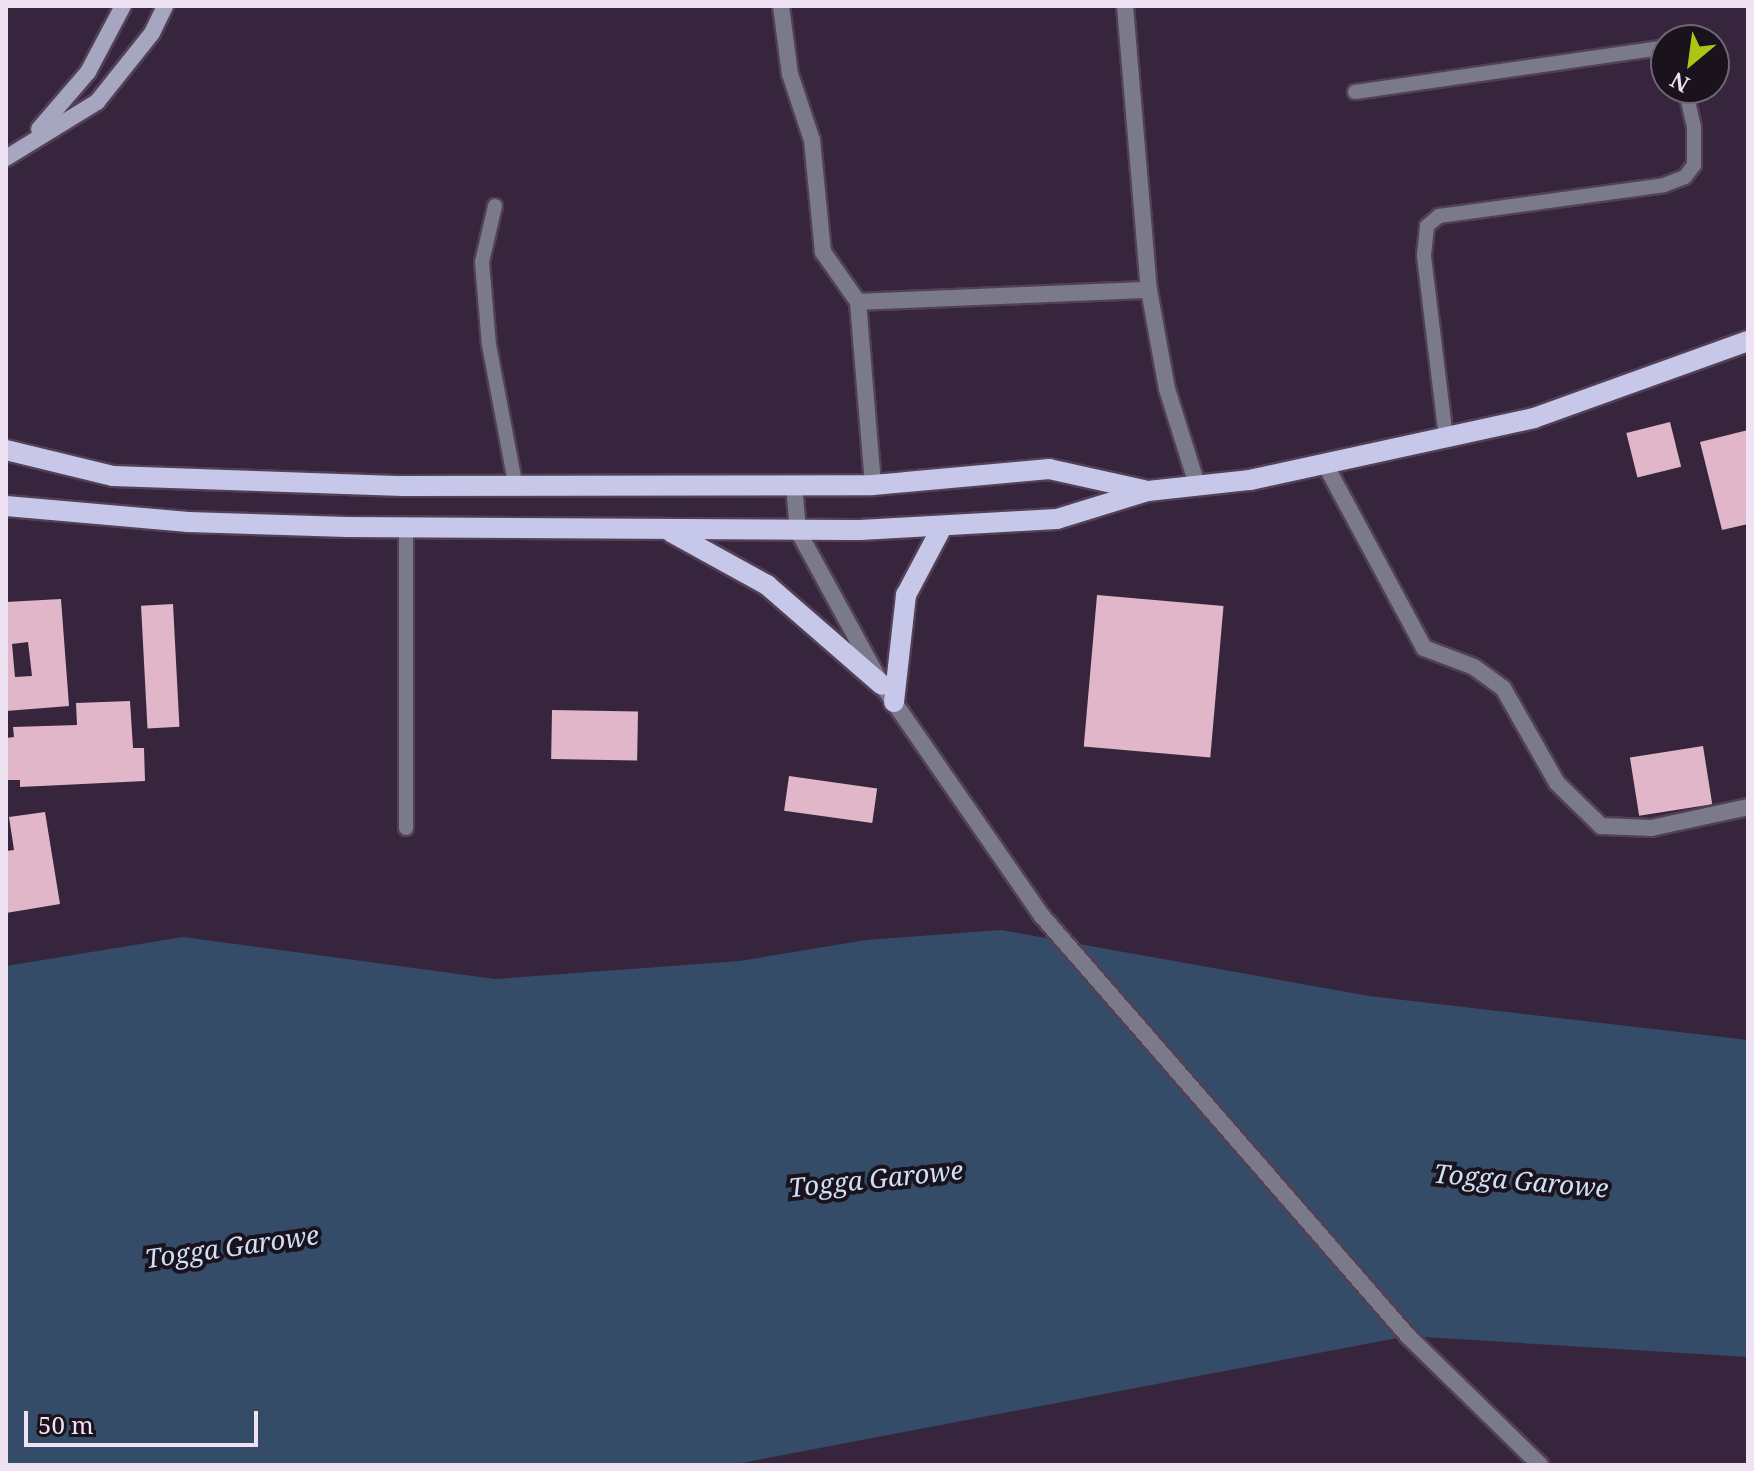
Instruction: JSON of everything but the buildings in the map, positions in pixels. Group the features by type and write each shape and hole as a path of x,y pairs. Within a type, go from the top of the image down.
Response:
{"main road":[{"path":"6,506 202,523 406,527 798,531 941,529 1057,519 1148,491 1325,464 1534,418 1748,341"},
{"path":"6,450 113,476 516,488 873,485 1049,469 1148,491"},
{"path":"888,694 906,595 941,529"},
{"path":"668,530 767,585 888,694"}],"street":[{"path":"31,139 88,72 123,6"},
{"path":"6,158 31,139 97,102 152,33 165,6"},
{"path":"781,6 790,74 812,140 823,252 858,302 873,485"},
{"path":"1125,6 1149,290 1167,389 1197,485"},
{"path":"858,302 1149,290"},
{"path":"1325,464 1424,648 1474,667 1503,688 1557,783 1601,826 1651,828 1748,807"},
{"path":"794,485 798,531 888,694 1042,916 1223,1118 1296,1209 1408,1336 1540,1465"}],"lane":[{"path":"1355,92 1650,49"},
{"path":"1446,438 1424,255 1427,226 1439,216 1664,185 1685,177 1694,165 1694,127 1689,104"},
{"path":"495,206 482,262 485,303 516,488"},
{"path":"406,527 406,828"}],"water":[{"name":"Togga Garowe","path":"1001,930 1369,996 1748,1040 1748,1357 1408,1336 731,1465 6,1465 6,966 183,937 495,979 740,961 866,940"}]}
